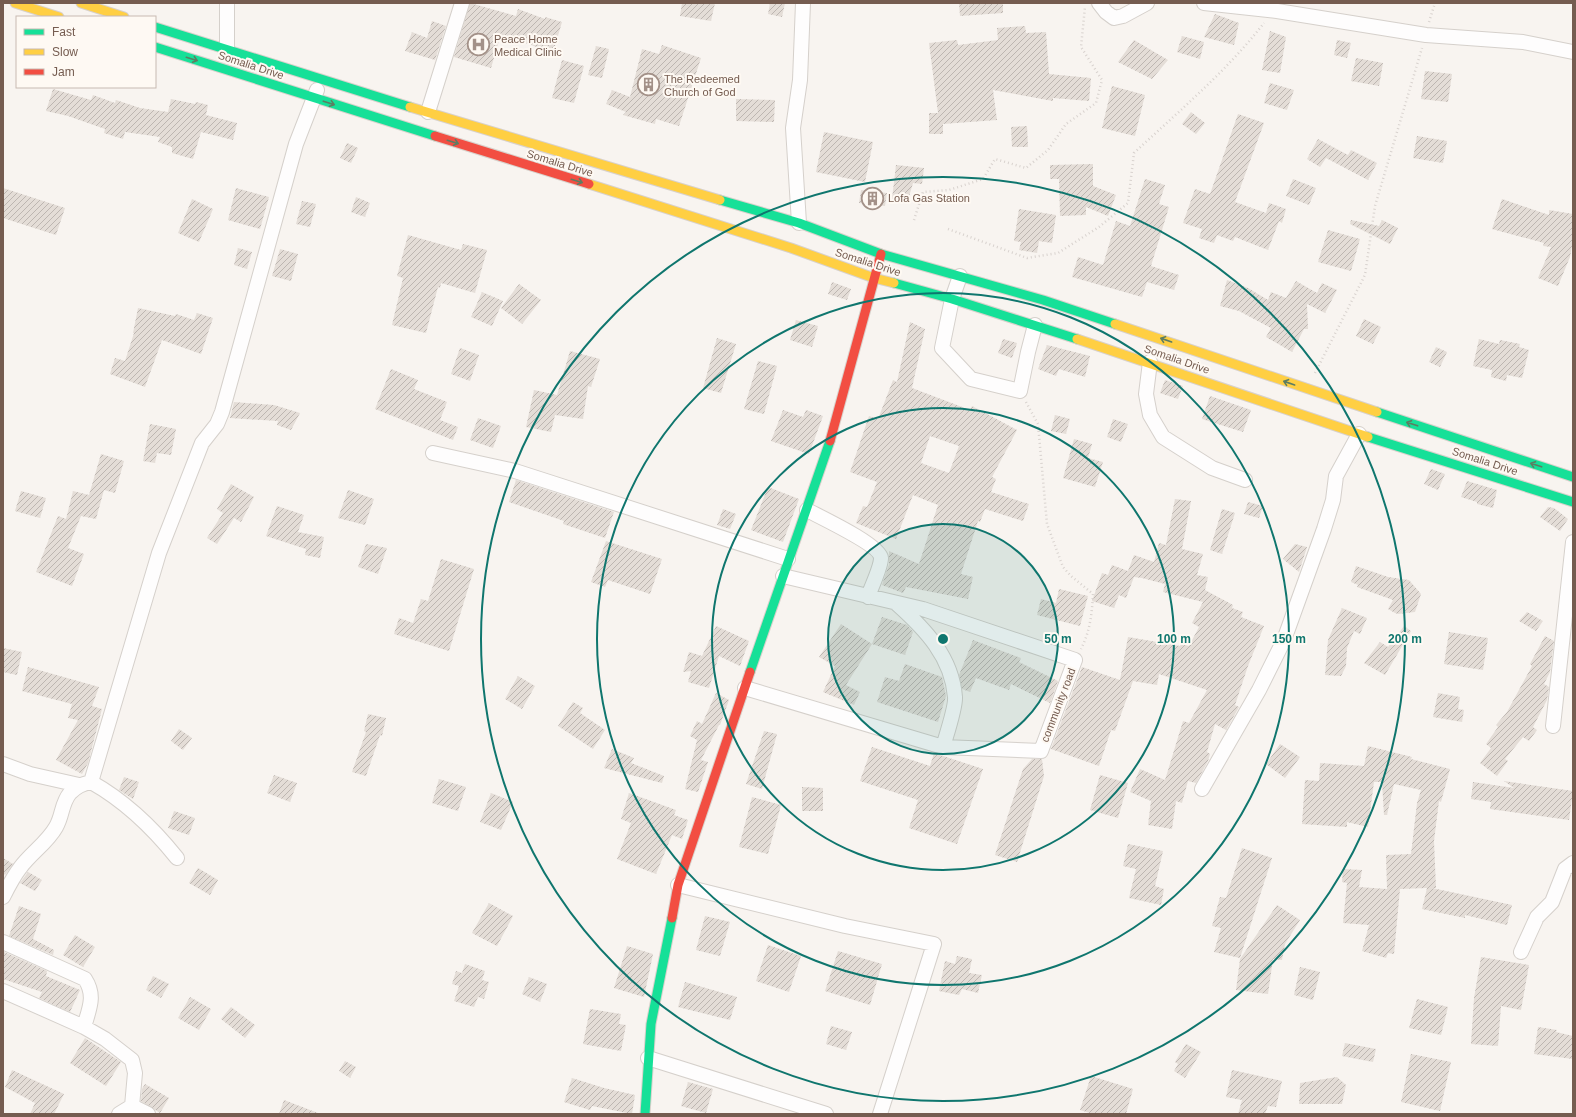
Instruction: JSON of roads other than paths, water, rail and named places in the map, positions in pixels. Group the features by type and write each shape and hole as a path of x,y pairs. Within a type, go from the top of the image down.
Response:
{"main road":[{"path":"16,3 56,16"},
{"path":"81,3 121,16"},
{"name":"Somalia Drive","path":"156,27 320,80 799,223 881,254 1043,300 1142,332 1307,390 1573,477"},
{"name":"Somalia Drive","path":"156,47 791,248 874,278 952,299 1035,325 1150,362 1359,434 1573,502"},
{"path":"645,1114 650,1024 678,885 788,559 808,510 838,417 881,254"}],"street":[{"path":"227,3 227,50"},
{"path":"428,112 462,3"},
{"path":"799,223 793,128 800,80 803,3"},
{"path":"1099,3 1106,12 1114,18 1123,16 1147,3"},
{"path":"1204,3 1277,11 1426,35 1524,42 1573,52"},
{"path":"3,897 20,868 47,840 56,827 61,816 63,804 85,784 159,553 202,443 217,424 222,412 292,158 320,80"},
{"path":"960,276 952,299 942,348 971,379 1020,391 1035,325"},
{"path":"1150,362 1146,394 1150,415 1163,437 1212,468 1245,480"},
{"path":"1202,789 1259,690 1284,640 1324,529 1332,500 1336,476 1359,434"},
{"path":"433,453 515,471 788,559"},
{"path":"808,510 857,537 878,551 881,558 868,596"},
{"path":"1552,726 1573,542"},
{"path":"745,688 943,747 956,698 947,664 938,647 916,620 894,601 783,576"},
{"name":"community road","path":"894,601 1075,660 1041,751 943,747"},
{"path":"5,769 85,784 111,794 153,830 177,858"},
{"path":"1521,952 1537,917 1552,902 1565,869 1573,863"},
{"path":"678,885 845,926 934,944 880,1114"},
{"path":"3,942 85,979 91,988 92,999 84,1027"},
{"path":"3,991 84,1027 105,1039 132,1060 135,1073 132,1106"},
{"path":"648,1058 826,1114"},
{"path":"119,1114 132,1106"},
{"path":"132,1106 148,1114"}],"place":[{"name":"Peace Home Medical Clinic","path":"479,45"},
{"name":"The Redeemed Church of God","path":"649,85"},
{"name":"Lofa Gas Station","path":"873,198"}]}
